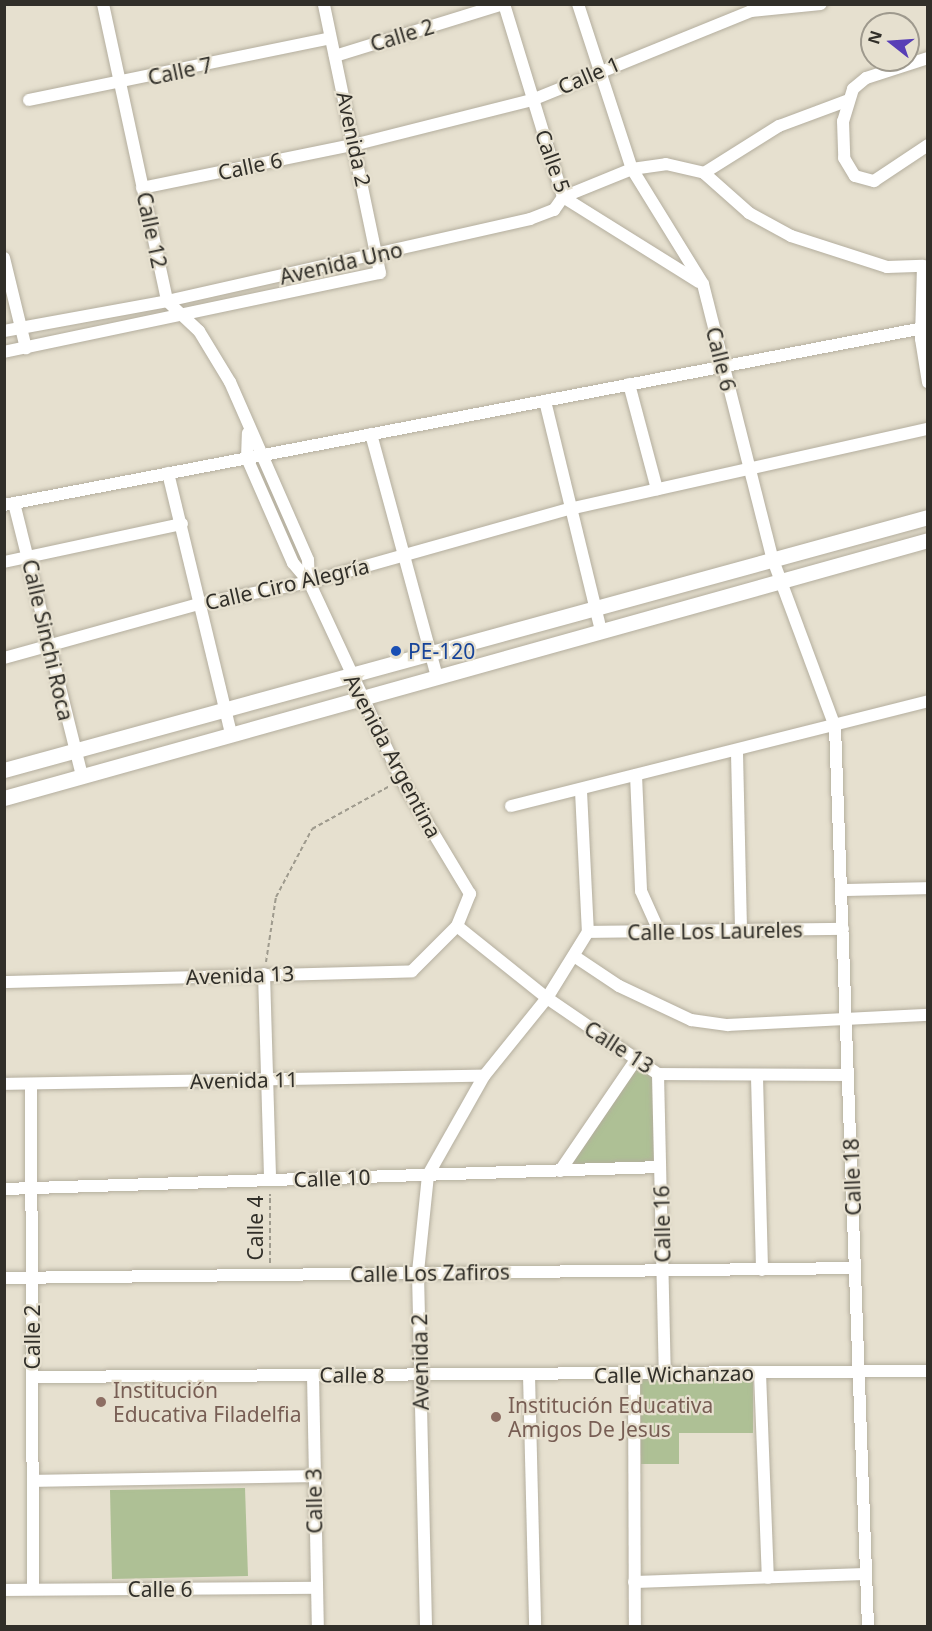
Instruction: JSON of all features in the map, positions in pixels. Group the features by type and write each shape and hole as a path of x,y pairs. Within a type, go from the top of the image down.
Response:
{"street":[{"name":"Calle 12","path":"103,4 167,301"},
{"name":"Avenida 2","path":"324,4 330,38 357,144 375,256 380,273"},
{"name":"Calle 2","path":"335,56 503,4"},
{"name":"Calle 5","path":"503,4 563,198 703,284"},
{"name":"Calle 6","path":"579,4 632,169 703,284 748,469 773,560 835,727"},
{"name":"Calle 1","path":"357,144 532,99 599,69 751,11 820,4"},
{"name":"Calle 7","path":"28,100 121,83 330,38"},
{"path":"927,58 866,78 846,101 779,126 704,173 776,230 887,267 922,266 927,382"},
{"path":"846,101 844,158 861,179 874,181 927,145"},
{"name":"Calle 6","path":"142,188 357,144"},
{"name":"Avenida Uno","path":"4,331 167,301 375,256 530,219 554,210 563,198 632,169 666,164 704,173"},
{"path":"4,258 19,328 26,348"},
{"name":"Avenida Uno","path":"4,352 185,317 380,273"},
{"path":"167,301 185,317 230,382 248,433 264,455"},
{"path":"9,504 925,327"},
{"path":"629,384 657,489"},
{"path":"545,401 569,509 601,631"},
{"name":"Calle Ciro Alegría","path":"4,658 200,604 309,582 569,509 927,429"},
{"path":"247,458 248,433"},
{"path":"371,434 437,677"},
{"name":"Avenida Argentina","path":"264,455 308,560 309,582"},
{"name":"Avenida Argentina","path":"247,458 293,563 309,582 350,676 401,779 470,894 457,926"},
{"path":"168,473 231,734"},
{"name":"Calle Sinchi Roca","path":"9,504 29,557 82,776"},
{"path":"4,770 431,654 595,605 773,560 927,517"},
{"path":"4,562 182,524"},
{"path":"4,798 927,540"},
{"path":"511,806 736,753 927,701"},
{"name":"Calle 18","path":"835,727 868,1626"},
{"path":"736,753 741,931"},
{"path":"636,775 641,891 659,931"},
{"path":"580,791 588,932"},
{"path":"841,890 927,888"},
{"name":"Avenida 13","path":"4,982 412,971 457,926"},
{"name":"Calle 13","path":"457,926 547,998 635,1061 658,1074 757,1077 848,1075"},
{"name":"Calle Los Laureles","path":"588,932 843,929"},
{"name":"Avenida 2","path":"426,1626 418,1272 428,1175 484,1076 547,998 588,932"},
{"path":"574,956 619,987 691,1020 728,1025 927,1015"},
{"path":"264,974 270,1180"},
{"path":"560,1171 635,1061"},
{"name":"Calle 16","path":"658,1074 665,1374"},
{"name":"Avenida 11","path":"4,1084 484,1076"},
{"path":"757,1077 762,1270"},
{"name":"Calle 2","path":"31,1084 33,1589"},
{"name":"Calle 10","path":"4,1189 660,1167"},
{"name":"Calle Los Zafiros","path":"4,1278 855,1268"},
{"name":"Calle Wichanzao","path":"420,1376 927,1371"},
{"path":"760,1373 768,1578"},
{"path":"634,1374 635,1626"},
{"name":"Calle 3","path":"313,1375 313,1476 318,1626"},
{"path":"529,1375 535,1626"},
{"name":"Calle 8","path":"32,1377 420,1376"},
{"path":"33,1481 313,1476"},
{"path":"634,1582 866,1574"},
{"name":"Calle 6","path":"4,1590 316,1588"}],"path":[{"path":"264,974 276,897 312,829 401,779"},
{"name":"Calle 4","path":"270,1180 270,1275"}],"green space":[{"path":"635,1061 658,1074 660,1167 560,1171"},
{"path":"753,1378 753,1433 679,1433 679,1464 641,1464 640,1379"},
{"path":"245,1488 248,1576 112,1579 110,1490"}],"place":[{"name":"PE-120","path":"396,651"},
{"name":"Institución Educativa Filadelfia","path":"101,1402"},
{"name":"Institución Educativa Amigos De Jesus","path":"496,1417"}]}
